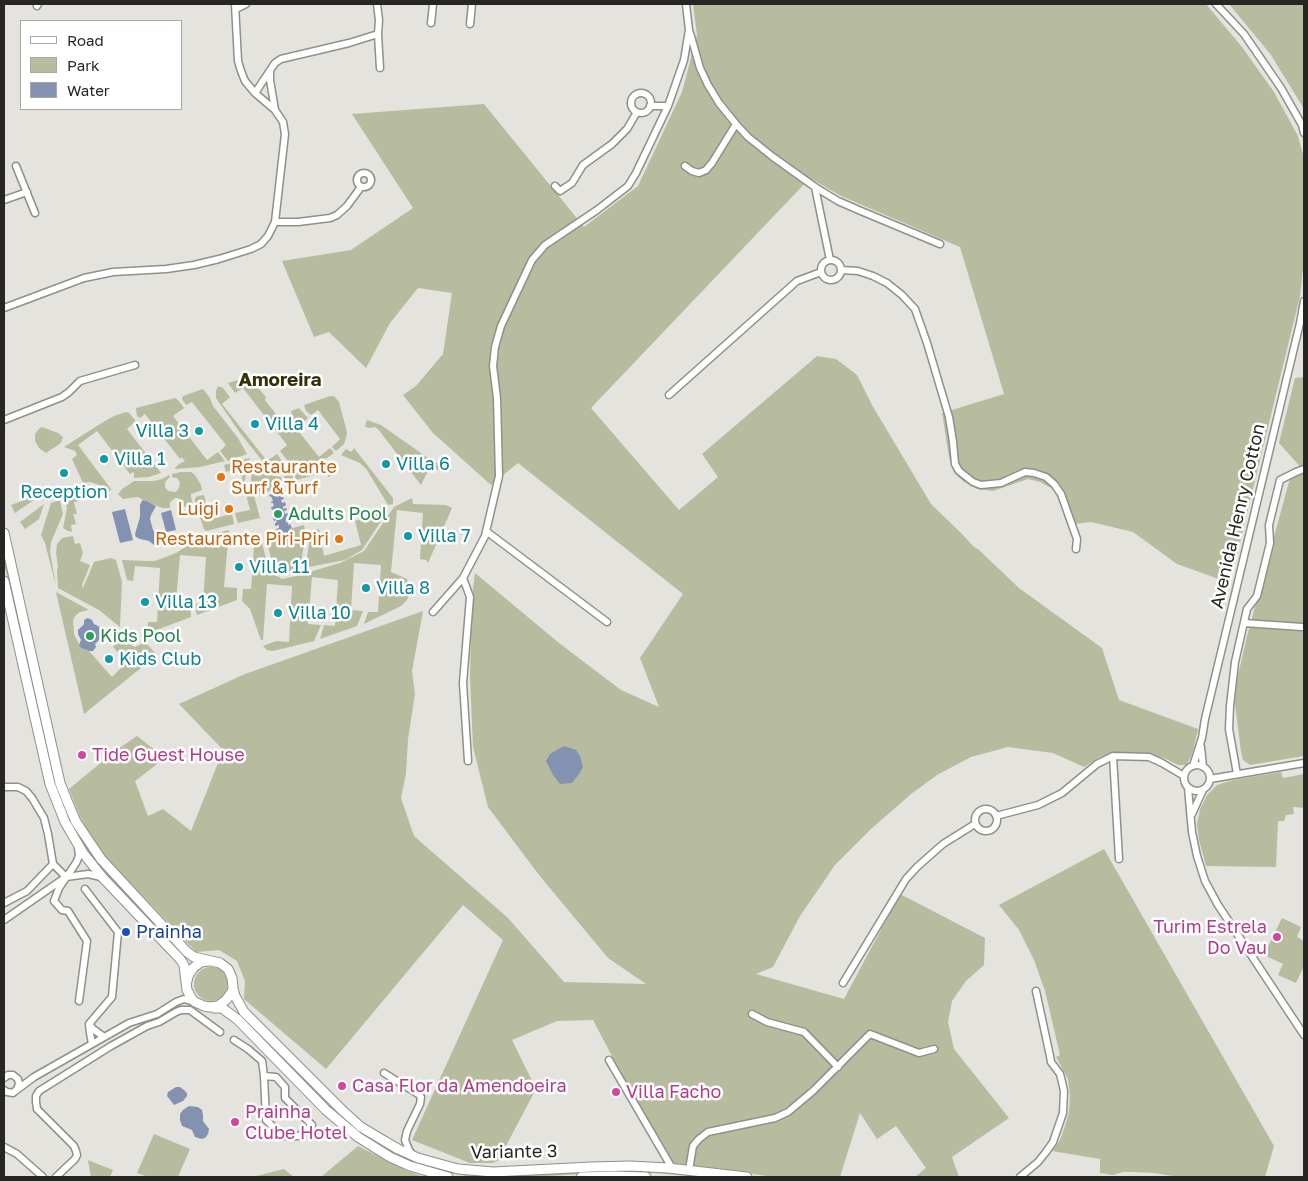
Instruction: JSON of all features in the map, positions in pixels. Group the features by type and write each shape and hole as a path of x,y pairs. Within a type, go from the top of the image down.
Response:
{"main road":[{"path":"4,533 60,783 76,822 101,859 187,952 194,957 220,963 228,969 232,978 232,992 218,1006 209,1007"},
{"path":"4,581 50,784 64,822 82,853 103,878 180,959 184,965 187,986 195,1002 199,1005 222,1008 237,1019 326,1110 358,1137 390,1157 410,1166 448,1177"},
{"path":"187,986 188,976 193,968 202,962 211,961"},
{"name":"Variante 3","path":"233,988 235,996 244,1012 342,1110 362,1127 387,1143 415,1156 458,1169 492,1172 630,1166 672,1168 746,1177"},
{"path":"581,1177 646,1177"}],"street":[{"path":"4,308 84,278 113,272 166,269 194,265 251,249 261,244 268,236 275,222 285,134 283,122 275,110 255,93 246,81 238,61 235,6 246,4"},
{"path":"377,4 380,68"},
{"path":"431,23 433,4"},
{"path":"470,24 472,4"},
{"path":"433,612 463,578 485,536 499,476 497,398 493,366 495,347 501,326 532,260 545,245 597,210 628,186 636,173 668,106 684,60 688,30 686,4"},
{"path":"1216,4 1244,34 1281,88 1304,133"},
{"path":"688,30 700,68 708,85 719,103 748,137 773,158 838,201 940,244"},
{"path":"255,93 275,63 281,59 378,34"},
{"path":"270,70 275,110"},
{"path":"646,95 650,100 650,106 645,112 637,112 633,109 631,103 633,97 646,95"},
{"path":"650,106 668,106"},
{"path":"555,186 560,191 572,184 583,165 612,144 627,130 637,112"},
{"path":"684,166 699,173 706,170 736,124"},
{"path":"16,166 35,213"},
{"path":"275,222 298,222 330,218 337,215 347,206 361,187"},
{"path":"815,187 830,260"},
{"path":"4,200 27,192"},
{"path":"830,260 838,263 841,270 839,276 832,280 824,278 821,272 823,264 830,260"},
{"path":"841,270 858,271 887,283 915,309 949,417 955,464 959,472 981,485 1001,483 1025,472 1034,472 1046,477 1061,494 1077,539 1076,549"},
{"path":"669,395 797,281 821,272"},
{"name":"Avenida Henry Cotton","path":"1202,738 1304,305"},
{"path":"4,420 62,397 80,381 135,365"},
{"path":"1237,774 1230,729 1230,706 1235,662 1247,609 1257,596 1270,543 1268,525 1280,480 1304,470"},
{"path":"486,531 607,622"},
{"path":"463,578 470,597 463,683 468,761"},
{"path":"4,609 12,618"},
{"path":"1244,623 1302,627"},
{"path":"1193,766 1202,738"},
{"path":"1202,738 1201,754 1203,767"},
{"path":"996,816 1038,805 1062,793 1097,764 1114,756 1149,757 1184,776"},
{"path":"1114,756 1119,859"},
{"path":"1210,778 1304,763"},
{"path":"1191,816 1203,790 1209,784 1210,778 1207,771 1197,765 1186,771 1184,781 1188,788 1192,832 1196,856 1205,881 1218,906 1304,1035"},
{"path":"4,787 18,787 26,791 32,798 44,818 53,864 66,877"},
{"path":"1188,788 1196,791 1203,790"},
{"path":"982,809 991,810 996,816 996,825 990,830 981,830 975,824 976,814 982,809"},
{"path":"843,984 906,879 943,844 975,824"},
{"path":"78,844 79,856 58,888 54,901 62,910 68,911 87,941 79,1001"},
{"path":"4,903 28,891 53,864"},
{"path":"4,920 66,877 88,874 103,878"},
{"path":"85,890 118,932 112,997 89,1024 92,1044"},
{"path":"176,1002 187,986"},
{"path":"1020,1177 1038,1162 1053,1142 1063,1113 1064,1091 1060,1074 1050,1056 1036,991"},
{"path":"4,1097 34,1077 129,1023 157,1014 184,999 195,1002"},
{"path":"56,1177 77,1155 74,1146 37,1109 36,1096 40,1091 111,1046 181,1010 190,1010 220,1032"},
{"path":"752,1014 767,1022 804,1032 838,1067"},
{"path":"89,1024 104,1037"},
{"path":"690,1170 693,1146 698,1139 708,1132 775,1118 788,1112 813,1091 870,1034 920,1053 934,1049"},
{"path":"234,1040 262,1061 266,1120 283,1136 299,1136 312,1124 285,1098 285,1087 276,1077 264,1076"},
{"path":"609,1060 672,1168"},
{"path":"384,1073 421,1097 420,1104 402,1138 398,1141 387,1143"},
{"path":"5,1076 13,1075 26,1079 34,1077"},
{"path":"14,1092 19,1086 19,1081 16,1077"},
{"path":"4,1090 14,1092"},
{"path":"407,1131 406,1144 415,1156"},
{"path":"4,1147 17,1154 43,1177"}],"green space":[{"path":"693,4 1206,4 1242,47 1274,92 1298,136 1304,158 1304,260 1300,296 1230,583 1177,564 1133,532 1091,522 1067,525 1053,489 1040,482 1028,479 993,491 977,489 964,482 954,473 949,457 942,413 1004,394 960,247 841,196 810,178 591,408 679,510 718,477 702,454 817,356 836,359 857,375 872,405 931,504 1019,588 1102,648 1119,700 1198,729 1193,751 1187,765 1178,765 1166,759 1146,754 1126,752 1111,753 1100,757 1084,767 1053,753 1008,747 971,757 937,775 911,794 871,829 835,865 800,916 773,967 756,974 844,999 900,894 985,938 984,965 966,981 952,1001 948,1022 954,1049 1009,1118 952,1157 959,1177 915,1177 926,1168 896,1126 877,1139 860,1113 840,1177 773,1177 668,1163 593,1020 557,1021 512,1040 536,1089 498,1161 492,1163 470,1163 412,1140 503,940 463,905 326,1069 244,999 245,981 237,961 219,950 196,952 96,847 81,819 69,789 115,751 137,736 165,758 135,781 148,816 163,809 191,831 218,763 226,753 179,704 245,674 423,611 412,671 415,694 408,739 406,774 401,798 414,836 508,918 564,982 646,984 608,958 539,875 488,807 473,747 470,677 472,597 475,573 559,643 621,690 659,707 640,658 683,594 518,463 491,485 433,433 403,395 416,386 443,354 452,293 418,288 390,323 366,368 329,332 314,337 282,261 351,250 413,208 352,114 484,104 584,227 638,186 682,92 697,35"},
{"path":"1229,4 1304,4 1304,109 1271,55"},
{"path":"1304,377 1304,471 1279,443 1295,378"},
{"path":"245,378 253,382 266,397 265,400 283,423 290,419 291,411 299,408 308,418 296,428 319,457 330,448 334,453 327,458 293,468 280,451 287,445 243,388 235,393 228,383"},
{"path":"218,386 223,388 230,397 222,404 267,461 277,454 288,469 273,471 269,469 240,433 216,398"},
{"path":"203,389 213,406 238,438 247,454 228,461 220,451 226,445 192,402 186,405 182,399 183,396"},
{"path":"334,396 339,402 347,432 344,444 336,451 332,447 340,439 318,410 311,415 306,411 304,405"},
{"path":"175,398 184,408 173,416 207,460 218,452 225,461 200,467 175,469 185,461 181,457 180,459 145,414 140,418 137,416 136,408"},
{"path":"126,412 136,421 127,429 161,473 149,477 134,478 134,473 130,474 97,431 78,445 111,489 106,496 97,484 83,483 72,459 77,455 75,451 64,447 114,416"},
{"path":"367,420 381,425 428,458 452,471 432,469 427,473 421,485 378,429 365,426"},
{"path":"42,427 63,437 61,443 46,453 39,448 35,441 35,434"},
{"path":"354,448 393,498 393,504 388,505 367,470 360,463 341,455 346,449 351,452"},
{"path":"250,458 243,483 240,468 226,472 224,465"},
{"path":"334,461 338,473 328,477 327,472 296,480 294,472"},
{"path":"254,462 263,473 281,477 284,488 260,493 253,492 251,480 252,464"},
{"path":"1304,471 1304,756 1250,765 1243,760 1241,752 1234,696 1236,684 1247,636 1290,478"},
{"path":"191,472 201,485 202,490 191,494 193,505 184,507 178,498 175,498 170,502 170,508 162,508 147,501 142,501 142,499 137,497 123,499 118,494 134,481 154,481 169,475 170,477 165,482 165,487 168,491 176,492 180,483 177,478 172,477 172,474"},
{"path":"292,474 295,486 287,488 284,476"},
{"path":"29,483 35,494 34,500 15,513 11,505 32,495"},
{"path":"80,489 81,494 78,495 80,501 74,502 77,514 73,514 76,524 71,525 72,532 63,528 67,508 64,495"},
{"path":"253,492 260,518 238,523 235,513 250,510 246,494"},
{"path":"204,495 208,512 213,511 215,518 232,514 234,524 206,531 195,502 195,498"},
{"path":"412,498 413,504 446,505 452,508 428,563 426,560 420,559 423,513 397,510 391,572 407,579 410,593 407,600 401,606 364,624 368,612 378,612 381,565 354,563 351,610 363,611 357,626 320,639 324,625 335,626 338,580 312,577 308,624 321,625 314,641 273,651 267,650 263,646 276,641 289,642 292,586 267,584 263,640 261,640 250,609 242,601 243,589 251,589 255,532 261,539 269,571 282,579 296,576 340,563 364,551 394,507"},
{"path":"60,501 63,514 51,542 50,551 56,586 45,543 41,535 51,503"},
{"path":"44,504 39,519 25,529 20,522"},
{"path":"384,506 387,512 362,550 345,560 309,567 307,565 311,531 319,529 324,556 361,545 355,521 379,513 379,508"},
{"path":"304,525 306,535 300,567 296,570 278,573 274,570 267,542 273,540 272,535 279,532 280,535 289,532 289,529"},
{"path":"229,530 224,587 237,588 237,600 197,615 196,604 203,604 206,557 180,555 176,602 190,604 191,617 154,631 150,630 148,622 157,622 160,568 135,566 133,581 127,580 122,560 155,561 176,553 199,538"},
{"path":"73,536 75,544 80,543 83,553 80,561 90,565 82,585 83,588 94,562 111,558 116,560 122,582 120,627 99,610 58,588 57,544 62,538"},
{"path":"4,550 53,769 81,837 106,870 178,948 176,950 88,852 68,819 60,801 49,767 4,563"},
{"path":"56,592 89,610 76,615 73,620 74,634 81,648 89,651 112,677 127,662 113,647 122,637 135,647 145,642 157,655 84,714"},
{"path":"1281,772 1283,778 1304,774 1304,808 1293,807 1294,814 1286,815 1284,821 1278,821 1276,867 1206,866 1197,824 1200,809 1207,795 1217,785 1233,780"},
{"path":"1104,849 1274,1146 1265,1177 1179,1177 1133,1172 1113,1175 1100,1173 1100,1159 1052,1151 1060,1140 1069,1112 1070,1095 1068,1079 1056,1057 1060,1055 1045,991 1034,960 1019,930 999,905"},
{"path":"1282,918 1301,927 1297,937 1304,941 1304,966 1296,983 1278,975 1283,964 1264,955"},
{"path":"211,967 218,968 223,972 227,977 227,991 223,996 218,1000 211,1001 204,1000 199,996 195,991 194,984 195,977 199,972 204,968"},
{"path":"245,1017 336,1109 441,1169 612,1169 678,1172 714,1177 656,1173 608,1173 525,1177 473,1177 439,1171 408,1161 376,1144 347,1123 243,1019"},
{"path":"154,1134 190,1149 178,1177 148,1177 137,1173"},
{"path":"358,1146 407,1171 424,1177 321,1177"},
{"path":"88,1160 113,1170 110,1177 91,1177"},
{"path":"284,1169 294,1177 252,1177"}],"water":[{"name":"Adults Pool","path":"282,491 283,494 280,495 284,499 281,500 286,505 283,509 286,508 287,510 284,511 285,514 289,513 290,516 286,517 286,520 289,519 288,525 290,524 292,528 289,529 290,532 279,535 276,529 279,528 279,525 275,526 277,522 276,520 274,521 275,515 272,513 275,512 271,507 274,506 271,503 273,501 269,495"},
{"path":"142,501 147,501 156,506 150,519 153,530 160,540 154,545 149,541 136,537 135,534"},
{"path":"125,509 133,540 120,543 112,512"},
{"path":"171,510 176,530 166,532 161,513"},
{"name":"Kids Pool","path":"88,618 103,631 102,637 95,644 96,647 93,651 81,648 79,645 81,640 78,630 84,624 84,620"},
{"path":"564,746 576,750 583,767 572,783 560,784 546,761 550,754"},
{"path":"176,1087 184,1090 187,1096 183,1101 174,1105 167,1096 168,1092"},
{"path":"189,1106 198,1107 202,1110 203,1121 209,1129 205,1138 195,1137 192,1130 182,1126 180,1114"}],"place":[{"name":"Villa 4","path":"255,424"},
{"name":"Villa 3","path":"199,431"},
{"name":"Villa 1","path":"104,459"},
{"name":"Villa 6","path":"386,464"},
{"name":"Reception","path":"64,473"},
{"name":"Restaurante Surf &Turf","path":"221,477"},
{"name":"Luigi","path":"229,509"},
{"name":"Adults Pool","path":"278,514"},
{"name":"Villa 7","path":"408,536"},
{"name":"Restaurante Piri-Piri","path":"339,539"},
{"name":"Villa 11","path":"239,567"},
{"name":"Villa 8","path":"366,588"},
{"name":"Villa 13","path":"145,602"},
{"name":"Villa 10","path":"278,613"},
{"name":"Kids Pool","path":"90,636"},
{"name":"Kids Club","path":"109,659"},
{"name":"Tide Guest House","path":"82,755"},
{"name":"Prainha","path":"126,932"},
{"name":"Turim Estrela Do Vau","path":"1277,937"},
{"name":"Casa Flor da Amendoeira","path":"342,1086"},
{"name":"Villa Facho","path":"616,1092"},
{"name":"Prainha Clube Hotel","path":"235,1122"}],"district":[{"name":"Amoreira","path":"280,380"}]}
